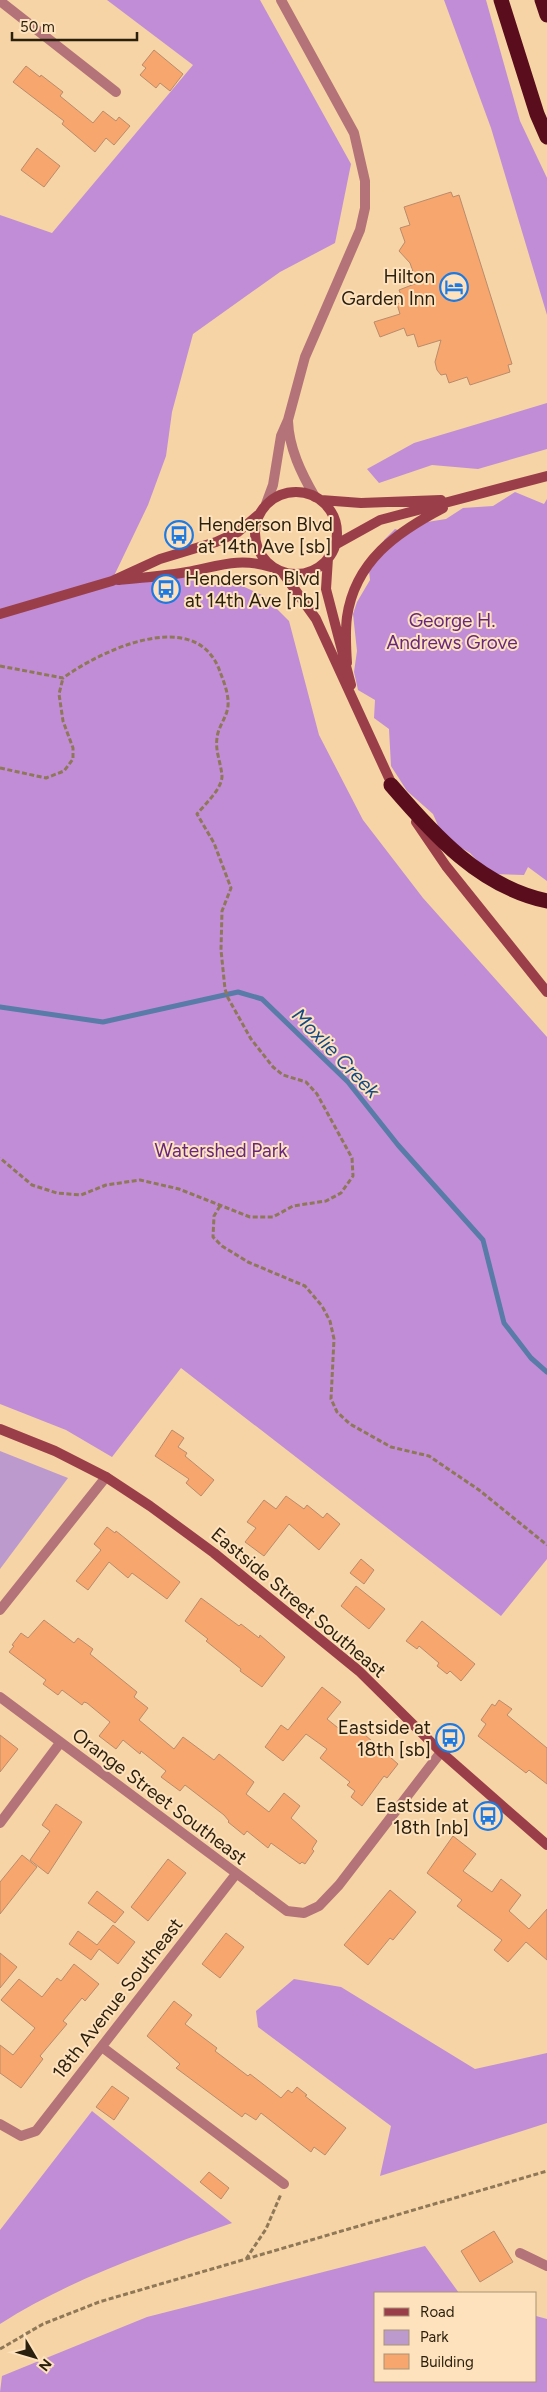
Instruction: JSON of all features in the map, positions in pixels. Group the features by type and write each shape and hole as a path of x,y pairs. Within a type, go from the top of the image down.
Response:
{"highway":[{"path":"502,0 537,114 547,137"},
{"path":"542,0 547,14"},
{"path":"391,785 424,822 460,857 502,884 547,901"}],"main road":[{"path":"335,545 380,520 547,476"},
{"path":"0,614 112,581 160,559 224,539 238,532 258,515 266,504 287,493 298,492 318,498 361,504 462,499"},
{"path":"112,581 185,572 231,562 257,563 283,573 308,573 320,567 328,558 335,545 337,532 335,520 329,508 318,498"},
{"path":"347,663 346,638 349,608 359,581 370,564 383,547 400,533 462,499"},
{"path":"258,515 255,527 256,544 264,560 273,568"},
{"path":"328,558 326,589 336,631 347,663 356,706"},
{"path":"283,573 316,619 391,785 446,866 547,992"},
{"name":"Eastside Street Southeast","path":"0,1429 55,1451 106,1477 150,1506 277,1602 359,1672 441,1752 547,1845"}],"street":[{"path":"266,504 273,485 281,436 288,420 305,357 360,230 366,181 354,133 281,0"},
{"path":"0,1 116,92"},
{"path":"288,420 288,430 299,468 318,498"},
{"path":"0,1610 106,1477"},
{"name":"Orange Street Southeast","path":"0,1697 236,1874 287,1910 304,1913 319,1906 339,1885 441,1752"},
{"path":"0,1823 60,1743"},
{"name":"18th Avenue Southeast","path":"0,2124 21,2136 36,2130 236,1874"},
{"path":"102,2047 284,2184"},
{"path":"520,2253 547,2266"}],"path":[{"path":"0,768 46,778 64,771 73,759 73,748 63,721 59,694 63,678 79,666 127,644 155,638 181,636 194,642 214,658 226,687 228,706 217,736 217,752 222,778 214,794 197,814 214,843 231,888 222,911 221,950 225,989 251,1040 273,1067 283,1075 306,1082 317,1094 352,1158 353,1176 341,1193 326,1201 293,1206 273,1217 250,1217 179,1189 140,1180 106,1185 81,1195 57,1193 32,1185 0,1158"},
{"path":"0,666 63,678"},
{"path":"220,1206 214,1216 213,1237 222,1246 248,1262 305,1286 322,1306 330,1321 334,1339 331,1399 336,1412 350,1424 391,1447 429,1456 479,1490 547,1545"},
{"path":"0,2349 43,2324 99,2302 547,2171"},
{"path":"245,2260 271,2218 284,2184"}],"green space":[{"name":"Watershed Park","path":"107,0 260,0 351,164 335,243 280,272 193,334 172,412 166,456 148,505 112,580 195,570 199,585 240,585 264,596 289,621 319,735 363,820 423,898 547,1037 547,1559 501,1616 181,1368 112,1457 66,1430 0,1404 0,215 52,233 193,65"},
{"path":"444,0 486,0 520,121 547,178 547,315 491,128"},
{"path":"547,403 547,449 478,469 432,465 379,483 367,469 414,443"},
{"name":"George H. Andrews Grove","path":"515,492 544,504 547,499 547,881 528,867 524,875 490,874 470,853 443,837 433,814 407,791 391,766 389,729 374,718 375,700 358,690 354,672 357,651 353,614 357,602 370,580 369,571 380,557 384,540 395,529 406,533 427,522 446,519 463,508 493,506"},
{"path":"0,1451 68,1478 0,1569"},
{"path":"294,1979 341,1987 475,2069 547,2053 547,2123 380,2176 391,2126 258,2027 256,2011"},
{"path":"92,2111 232,2223 143,2255 84,2279 0,2324 0,2230"},
{"path":"425,2246 458,2292 374,2292 374,2382 537,2382 537,2316 547,2319 547,2392 0,2392 2,2376 147,2317"}],"building":[{"path":"154,50 183,74 170,91 160,83 156,88 140,75 146,68 142,65"},
{"path":"26,66 63,92 60,96 93,123 103,111 116,121 119,117 130,126 114,145 106,138 95,152 62,124 64,121 13,82"},
{"path":"37,148 60,166 44,187 21,170"},
{"name":"Hilton Garden Inn","path":"451,192 453,197 459,195 512,364 508,365 510,372 470,385 467,377 449,383 446,374 441,375 437,370 435,362 441,340 418,347 414,334 407,336 404,328 380,337 374,322 400,314 397,304 404,302 399,290 417,283 410,263 399,251 405,242 400,228 410,225 404,207"},
{"path":"172,1430 184,1438 178,1447 187,1453 185,1456 214,1480 201,1496 186,1483 189,1479 155,1456"},
{"path":"286,1496 304,1509 307,1505 323,1518 327,1513 340,1524 319,1550 289,1524 264,1556 245,1542 256,1528 247,1522 264,1500 276,1509"},
{"path":"107,1527 115,1533 116,1531 180,1582 167,1599 132,1573 128,1578 109,1562 88,1590 76,1581 101,1550 94,1544"},
{"path":"361,1559 374,1570 364,1584 350,1573"},
{"path":"356,1586 385,1609 369,1629 341,1606"},
{"path":"201,1598 239,1626 241,1624 259,1638 260,1635 285,1657 262,1687 240,1671 241,1669 206,1641 208,1639 185,1621"},
{"path":"44,1620 74,1643 78,1638 93,1649 90,1654 137,1692 134,1697 148,1708 139,1720 174,1749 183,1737 214,1760 219,1754 254,1782 246,1794 269,1812 284,1793 300,1806 291,1818 317,1841 312,1849 314,1851 305,1864 302,1862 300,1864 271,1843 268,1848 247,1831 244,1835 228,1822 224,1815 185,1785 180,1791 161,1777 166,1771 141,1751 140,1754 123,1740 116,1749 99,1736 110,1722 87,1703 84,1702 82,1705 62,1690 58,1695 43,1684 46,1680 9,1652 21,1633 28,1638"},
{"path":"422,1621 475,1664 461,1681 450,1671 447,1674 437,1666 439,1663 419,1646 417,1649 406,1641"},
{"path":"322,1687 341,1702 327,1719 348,1736 356,1727 398,1764 387,1778 384,1776 362,1806 351,1797 355,1791 347,1785 350,1782 320,1758 327,1749 306,1734 283,1761 265,1747 281,1725 288,1730"},
{"path":"499,1700 512,1709 507,1715 547,1748 547,1784 529,1770 526,1773 478,1736 486,1724 481,1720 492,1704 495,1706"},
{"path":"0,1735 18,1749 0,1772"},
{"path":"56,1804 82,1822 48,1874 30,1860 50,1831 42,1825"},
{"path":"453,1836 476,1854 463,1871 492,1892 501,1879 521,1895 509,1911 529,1929 547,1909 547,1960 526,1942 508,1962 494,1950 502,1940 457,1906 462,1900 427,1873"},
{"path":"22,1855 37,1867 0,1914 0,1882"},
{"path":"168,1859 186,1873 148,1921 131,1907"},
{"path":"390,1890 416,1912 393,1940 390,1938 368,1965 344,1945"},
{"path":"97,1891 124,1912 115,1923 88,1903"},
{"path":"113,1925 135,1942 118,1964 99,1949 91,1960 69,1944 78,1931 97,1945"},
{"path":"226,1933 244,1947 220,1978 202,1964"},
{"path":"0,1953 17,1967 0,1988"},
{"path":"74,1964 99,1984 85,2001 82,1998 63,2021 67,2024 40,2056 43,2059 21,2088 0,2073 0,2045 13,2055 35,2028 1,2000 19,1979 42,1997 57,1978 61,1981"},
{"path":"174,2001 192,2015 185,2024 217,2048 215,2051 248,2076 250,2074 281,2098 288,2090 292,2093 297,2087 307,2095 305,2096 346,2128 325,2155 314,2147 311,2152 261,2113 256,2120 245,2113 242,2117 176,2068 180,2064 147,2036"},
{"path":"112,2086 129,2098 114,2120 96,2107"},
{"path":"209,2172 229,2188 221,2199 200,2182"},
{"path":"494,2231 513,2262 480,2282 461,2251"}],"waterway":[{"name":"Moxlie Creek","path":"0,1007 103,1022 238,992 262,999 348,1082 398,1145 483,1240 504,1323 531,1358 547,1372"}],"place":[{"name":"Hilton Garden Inn","path":"454,287"},
{"name":"Henderson Blvd at 14th Ave [sb]","path":"179,535"},
{"name":"Henderson Blvd at 14th Ave [nb]","path":"166,589"},
{"name":"Eastside at 18th [sb]","path":"450,1738"},
{"name":"Eastside at 18th [nb]","path":"488,1816"}]}
